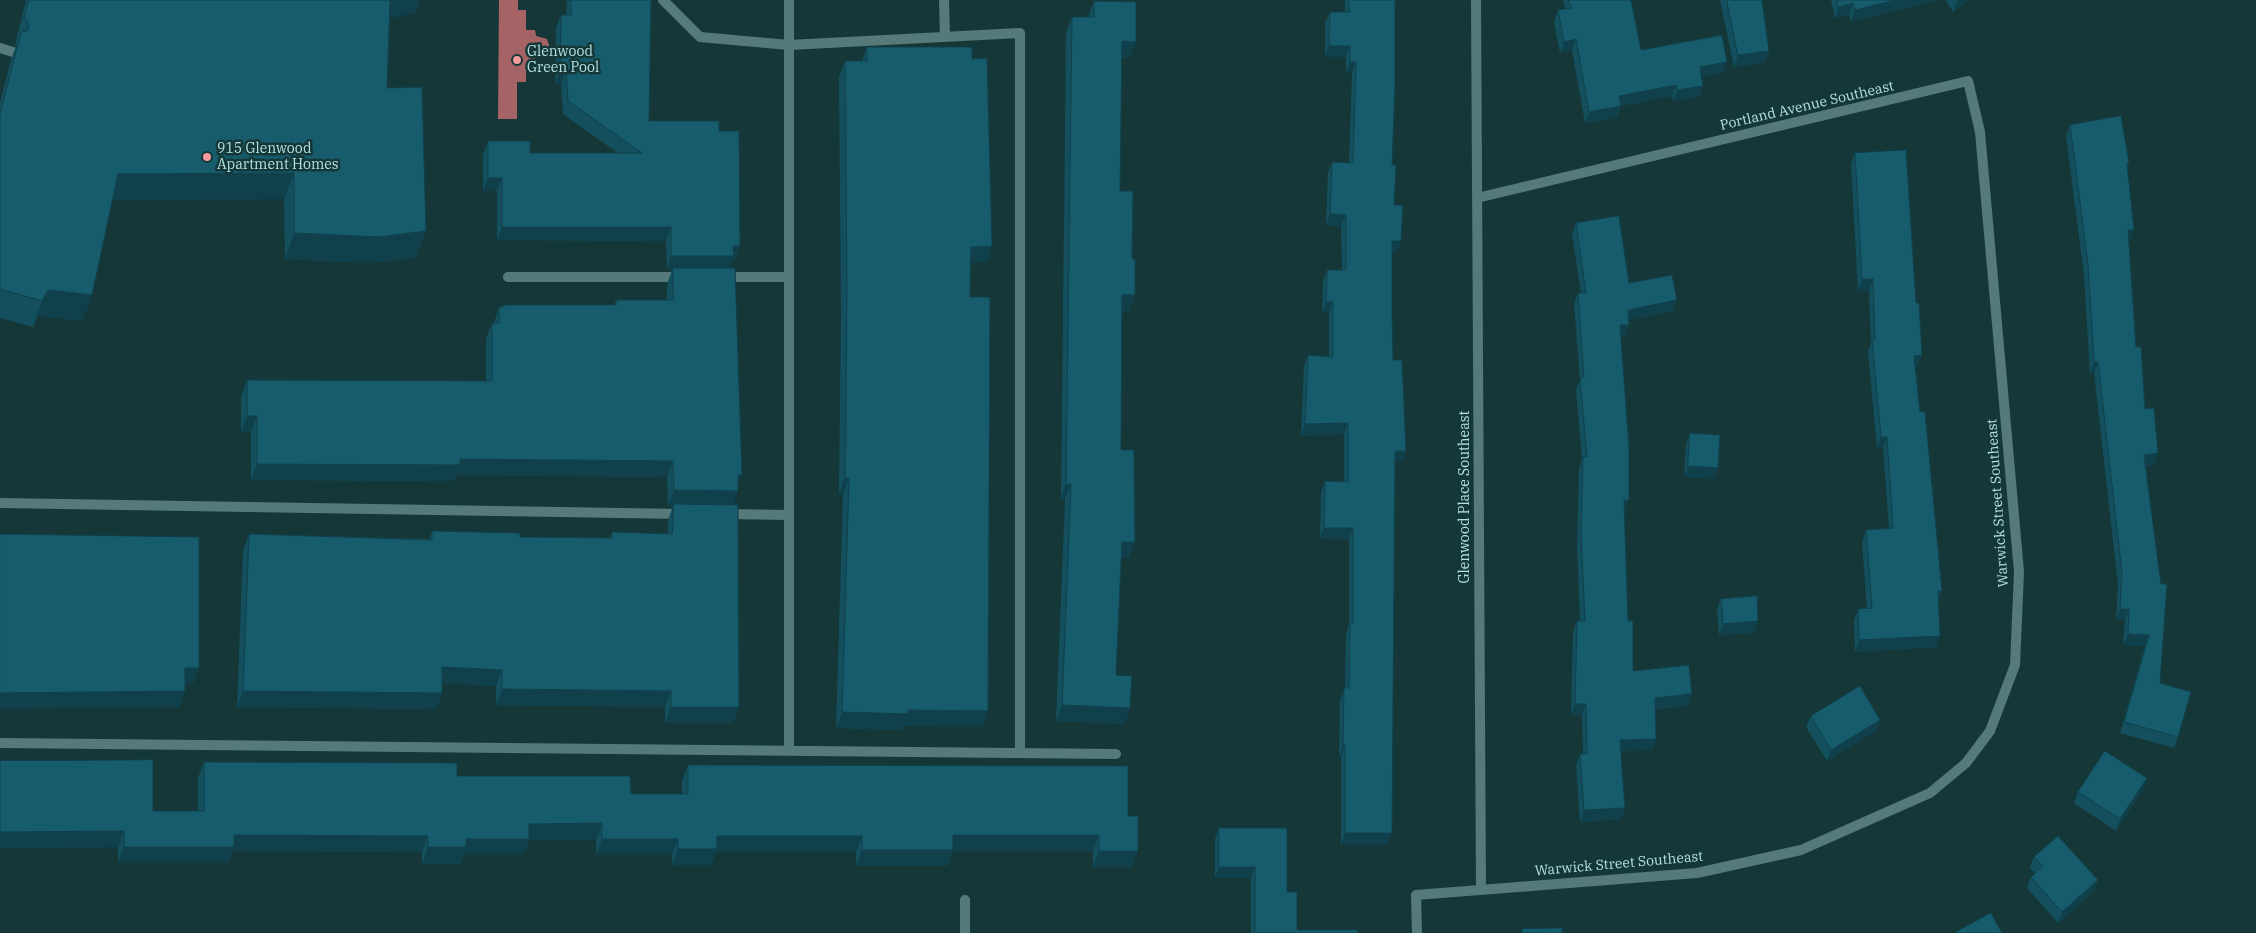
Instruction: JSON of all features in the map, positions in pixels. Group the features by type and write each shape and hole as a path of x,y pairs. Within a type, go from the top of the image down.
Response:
{"street":[{"path":"662,0 700,37 788,45 1020,33 1020,753"},
{"path":"944,0 945,37"},
{"name":"Glenwood Place Southeast","path":"1476,0 1481,890"},
{"path":"788,751 789,2"},
{"path":"0,48 13,52"},
{"name":"Portland Avenue Southeast","path":"1477,198 1968,81 1980,132 1991,258"},
{"name":"Warwick Street Southeast","path":"1481,890 1697,873 1801,850 1930,793 1966,762 1990,731 2015,666 2019,572 1991,258"},
{"path":"508,277 692,277"},
{"path":"711,277 788,277"},
{"path":"0,503 699,514"},
{"path":"719,514 788,515"},
{"path":"0,743 1116,754"},
{"path":"1417,933 1416,895 1481,890"},
{"path":"965,900 965,933"}],"shaded area":[{"name":"Glenwood Green Pool","path":"499,0 518,0 518,10 526,10 526,30 535,30 536,36 547,39 550,48 546,55 536,57 536,63 526,63 526,82 517,82 517,119 498,119"}],"building":[{"name":"915 Glenwood Apartment Homes","path":"29,0 390,0 387,88 422,87 426,231 378,237 294,233 294,173 118,174 92,295 48,290 42,301 0,289 0,114 21,32 27,31 29,27 28,22 24,19"},
{"path":"571,0 651,0 649,121 719,121 719,131 739,131 740,246 733,246 734,256 671,256 671,227 502,227 502,178 488,178 488,141 530,141 530,153 642,153 568,101 566,70 560,70 561,15 571,15"},
{"path":"1349,0 1395,0 1395,86 1392,165 1396,165 1394,205 1403,205 1401,241 1392,241 1393,360 1402,360 1406,451 1395,451 1392,833 1345,833 1344,688 1349,688 1350,623 1353,623 1353,528 1324,528 1325,481 1348,482 1348,423 1305,424 1308,355 1333,357 1333,302 1326,302 1327,270 1346,270 1346,215 1330,214 1332,162 1353,163 1356,62 1350,62 1350,46 1329,46 1330,12 1349,12"},
{"path":"1569,0 1631,0 1641,50 1722,35 1727,62 1700,67 1703,86 1677,90 1676,85 1619,96 1621,106 1589,112 1576,39 1564,42 1558,10 1571,8"},
{"path":"1727,0 1762,0 1769,51 1738,55"},
{"path":"1837,0 1896,0 1855,10 1853,3 1839,7"},
{"path":"1094,1 1136,2 1136,42 1122,41 1120,191 1133,191 1132,259 1135,259 1135,295 1122,295 1121,450 1134,450 1135,542 1122,542 1116,675 1132,676 1130,708 1062,705 1071,484 1066,484 1072,17 1094,17"},
{"path":"867,47 972,47 972,59 987,58 992,246 971,247 970,297 990,297 988,711 908,710 908,714 842,712 849,478 845,478 847,294 845,61 867,61"},
{"path":"2121,116 2129,162 2127,163 2134,230 2128,230 2136,347 2141,347 2145,409 2154,408 2158,453 2144,455 2161,584 2167,584 2160,683 2191,692 2178,737 2124,722 2149,635 2128,634 2129,609 2120,609 2122,573 2098,362 2094,362 2088,264 2070,125"},
{"path":"1906,150 1916,303 1919,303 1922,355 1914,356 1920,412 1925,412 1942,591 1938,591 1940,636 1859,640 1858,609 1872,608 1866,530 1893,528 1887,437 1881,437 1872,340 1875,340 1873,279 1862,279 1855,153"},
{"path":"1619,216 1629,283 1672,275 1677,300 1628,310 1629,325 1620,325 1629,447 1629,500 1624,500 1628,621 1633,621 1633,671 1689,665 1692,694 1655,698 1656,739 1620,740 1625,808 1584,810 1580,754 1587,754 1586,704 1575,704 1577,621 1585,621 1581,535 1583,457 1587,457 1580,378 1584,377 1578,293 1586,293 1576,223"},
{"path":"673,268 735,268 742,475 738,475 738,491 674,490 673,461 460,459 460,465 257,464 257,416 247,416 247,380 492,381 492,323 499,323 499,307 504,307 504,305 616,305 616,300 673,300"},
{"path":"1690,433 1720,435 1718,468 1688,466"},
{"path":"674,504 738,505 739,707 671,707 671,691 502,689 502,670 442,667 442,693 243,691 249,534 432,540 432,531 520,533 520,537 612,538 612,532 672,534"},
{"path":"0,534 199,537 199,668 185,668 185,691 0,693"},
{"path":"1757,596 1758,621 1723,624 1721,599"},
{"path":"1860,686 1880,720 1831,750 1811,716"},
{"path":"2105,751 2147,778 2120,819 2078,792"},
{"path":"153,760 153,811 204,811 204,762 457,763 457,776 630,776 631,794 688,794 688,765 1128,766 1128,816 1138,816 1138,851 1099,851 1099,835 953,835 953,850 862,850 862,836 717,836 717,849 678,849 678,839 602,839 602,823 529,824 529,839 466,839 466,847 428,847 428,836 234,835 234,847 124,847 124,831 0,832 0,761"},
{"path":"1219,828 1287,828 1287,892 1297,892 1297,930 1358,930 1358,933 1255,933 1255,867 1219,867"},
{"path":"2058,836 2098,880 2062,912 2031,877 2043,866 2034,857"},
{"path":"1991,913 2002,933 1956,933 1956,932"},
{"path":"1562,928 1562,933 1522,933 1522,929"}],"place":[{"name":"Glenwood Green Pool","path":"517,60"},
{"name":"915 Glenwood Apartment Homes","path":"207,157"}]}
